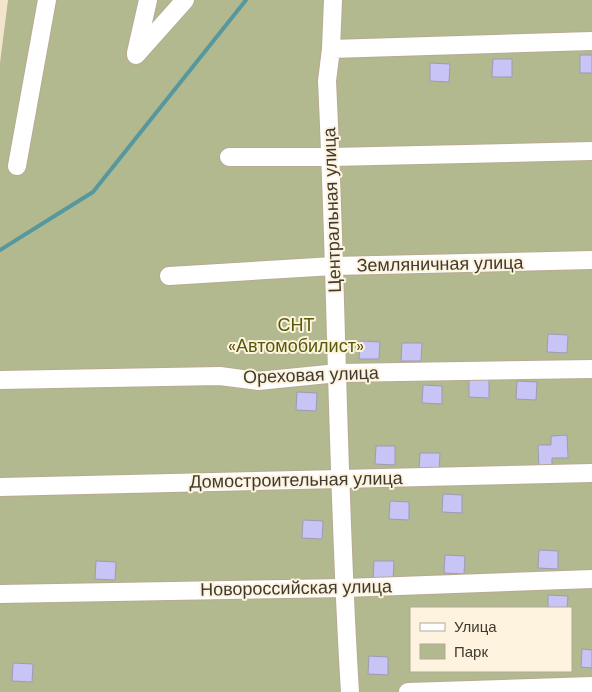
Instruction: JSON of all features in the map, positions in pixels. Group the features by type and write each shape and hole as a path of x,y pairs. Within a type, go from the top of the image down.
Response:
{"street":[{"path":"17,166 47,0"},
{"path":"148,0 136,55 185,0"},
{"name":"Центральная улица","path":"333,0 331,49 327,80 338,373 339,480 350,692"},
{"path":"331,49 592,41"},
{"path":"229,157 331,157 592,151"},
{"name":"Земляничная улица","path":"169,276 334,266 592,260"},
{"name":"Ореховая улица","path":"0,380 220,376 258,380 338,373 592,369"},
{"name":"Домостроительная улица","path":"0,487 592,473"},
{"name":"Новороссийская улица","path":"0,594 344,588 592,579"},
{"path":"408,692 592,686"}],"green space":[{"name":"СНТ «Автомобилист»","path":"8,0 592,0 592,692 0,692 0,63"}],"building":[{"path":"580,55 592,55 592,73 580,73"},
{"path":"493,59 512,59 512,77 492,77"},
{"path":"430,63 450,64 449,82 430,81"},
{"path":"548,334 568,335 567,353 547,352"},
{"path":"360,341 380,342 379,359 359,359"},
{"path":"402,343 422,343 421,361 401,361"},
{"path":"469,379 489,379 489,398 469,397"},
{"path":"517,381 537,382 536,400 516,399"},
{"path":"423,385 442,386 442,404 422,403"},
{"path":"297,392 317,393 316,411 296,410"},
{"path":"567,435 568,458 552,458 552,467 539,467 538,445 551,445 551,436"},
{"path":"376,446 395,446 395,465 375,464"},
{"path":"420,453 440,453 439,471 419,471"},
{"path":"443,494 462,495 462,513 442,512"},
{"path":"390,501 409,502 409,520 389,519"},
{"path":"303,520 323,521 322,539 302,538"},
{"path":"539,550 558,551 558,569 538,568"},
{"path":"445,555 465,556 464,574 444,573"},
{"path":"96,561 116,562 115,580 95,579"},
{"path":"374,561 394,561 393,580 373,579"},
{"path":"548,595 568,596 567,607 548,607"},
{"path":"582,649 592,650 592,668 581,667"},
{"path":"369,656 388,657 388,675 368,674"},
{"path":"13,663 33,664 32,682 12,681"}],"waterway":[{"path":"0,250 93,192 246,0"}]}
